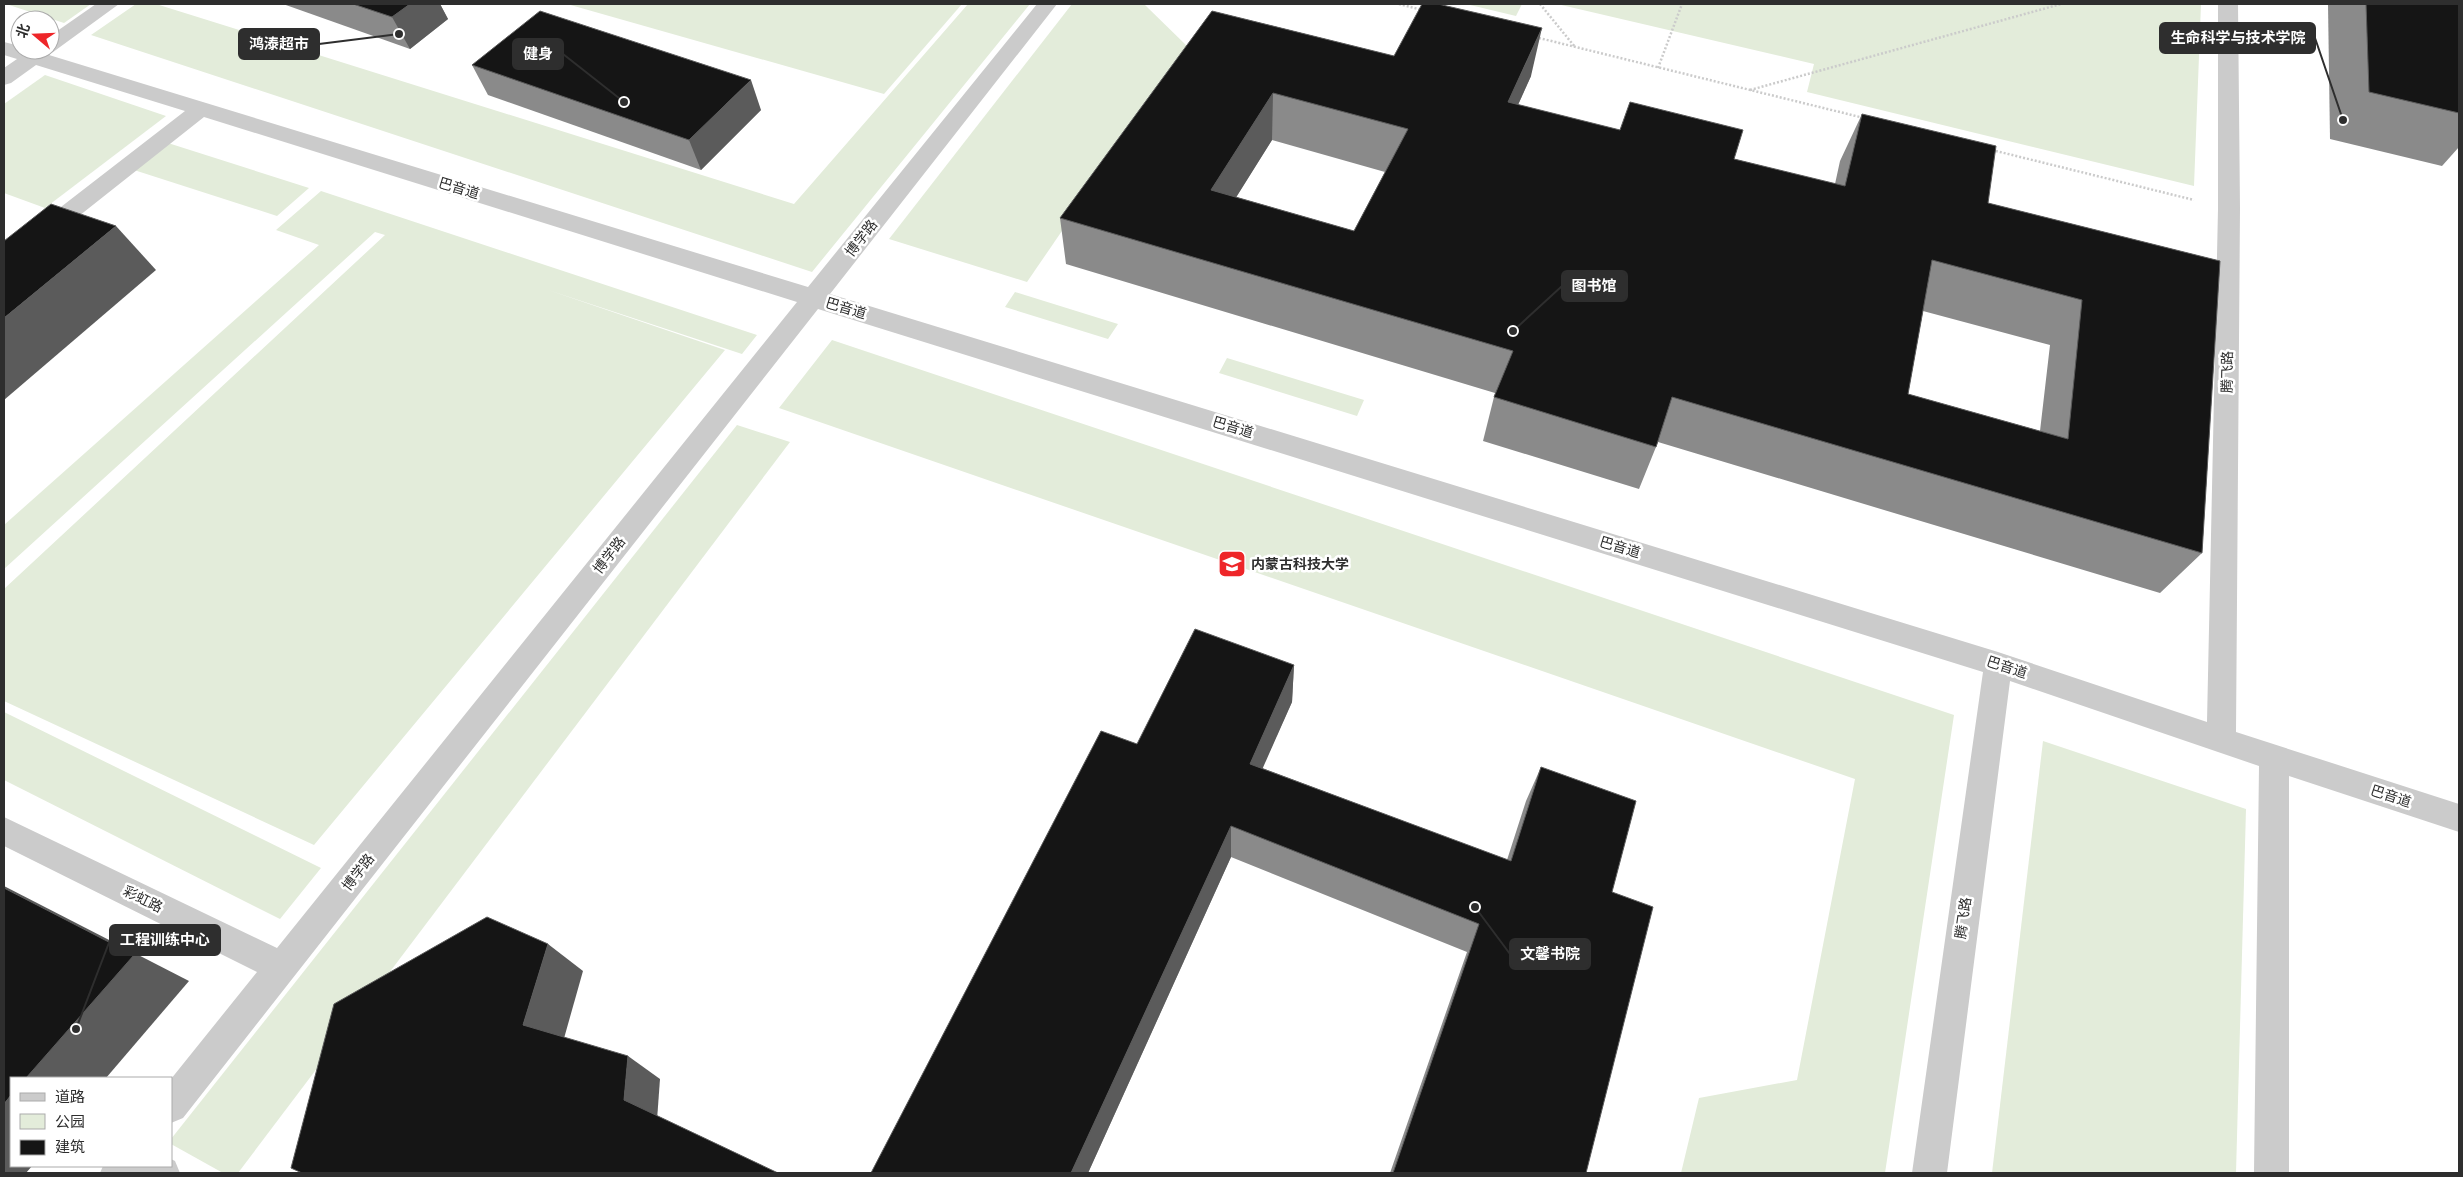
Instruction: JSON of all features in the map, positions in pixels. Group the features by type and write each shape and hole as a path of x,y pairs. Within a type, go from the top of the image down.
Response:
{"street":[{"path":"60,38 109,4"},
{"name":"博学路","path":"172,1105 1047,4"},
{"name":"腾飞路","path":"2221,740 2229,209 2228,4"},
{"name":"巴音道","path":"60,57 201,108 1998,664 2274,758 2459,818"},
{"path":"4,78 29,60"},
{"path":"4,262 201,108"},
{"name":"腾飞路","path":"1929,1173 1998,664"},
{"path":"2270,1173 2274,758"},
{"name":"彩虹路","path":"4,831 282,967"},
{"path":"151,1167 163,1173"}],"path":[{"path":"1399,4 1426,11"},
{"path":"1540,4 1575,47"},
{"path":"1658,68 1682,4"},
{"path":"1750,90 2061,4"},
{"path":"1529,36 1865,118"},
{"path":"1989,149 2229,209"}],"green space":[{"path":"6,4 91,4 64,23 60,22 60,10 24,10"},
{"path":"136,4 156,4 794,204 968,4 1030,4 812,272 91,35"},
{"path":"567,4 962,4 884,94"},
{"path":"1072,4 1144,4 1188,47 1027,282 889,239"},
{"path":"1466,4 1522,4 1516,16"},
{"path":"1557,4 2201,4 2194,186 1807,92 1814,64"},
{"path":"45,75 166,116 45,208 4,193 4,104"},
{"path":"168,143 309,188 277,216 134,170"},
{"path":"321,191 757,335 742,354 548,290 725,350 314,845 4,701 4,589 385,235 375,232 4,569 4,525 319,245 276,230"},
{"path":"1015,292 1118,324 1108,339 1005,307"},
{"path":"832,340 1954,715 1885,1173 1681,1173 1699,1098 1797,1080 1855,779 779,408"},
{"path":"1227,358 1364,400 1357,416 1219,373"},
{"path":"737,425 790,442 238,1173 223,1173 172,1145 172,1138"},
{"path":"4,712 321,868 280,919 4,780"},
{"path":"2043,741 2246,809 2236,1173 1992,1173"}],"building":[{"path":"353,4 410,4 392,17"},
{"path":"1422,4 1438,4 1542,28 1508,102 1620,130 1630,102 1743,130 1734,159 1845,186 1862,114 1996,146 1988,203 2220,261 2202,553 1672,397 1656,447 1494,397 1513,351 1060,218 1212,11 1394,56","holes":["1273,93 1408,129 1354,231 1211,190","1932,260 2082,300 2068,439 1908,394"]},
{"path":"2366,4 2459,4 2459,113 2369,92"},
{"path":"540,11 751,80 689,140 472,65"},
{"path":"51,204 116,226 4,318 4,241"},
{"path":"1195,629 1294,665 1250,764 1511,861 1541,767 1636,801 1612,892 1653,907 1586,1173 1393,1173 1479,924 1231,826 1071,1173 871,1173 1101,731 1137,744"},
{"path":"4,888 134,955 27,1077 10,1077 10,1096 4,1104"},
{"path":"487,917 548,944 523,1025 628,1056 624,1100 778,1173 302,1173 291,1168 334,1004"}],"place":[{"name":"鸿溙超市","path":"399,34"},
{"name":"健身","path":"624,102"},
{"name":"生命科学与技术学院","path":"2343,120"},
{"name":"图书馆","path":"1513,331"},
{"name":"内蒙古科技大学","path":"1232,564"},
{"name":"文馨书院","path":"1475,907"},
{"name":"工程训练中心","path":"76,1029"}]}
